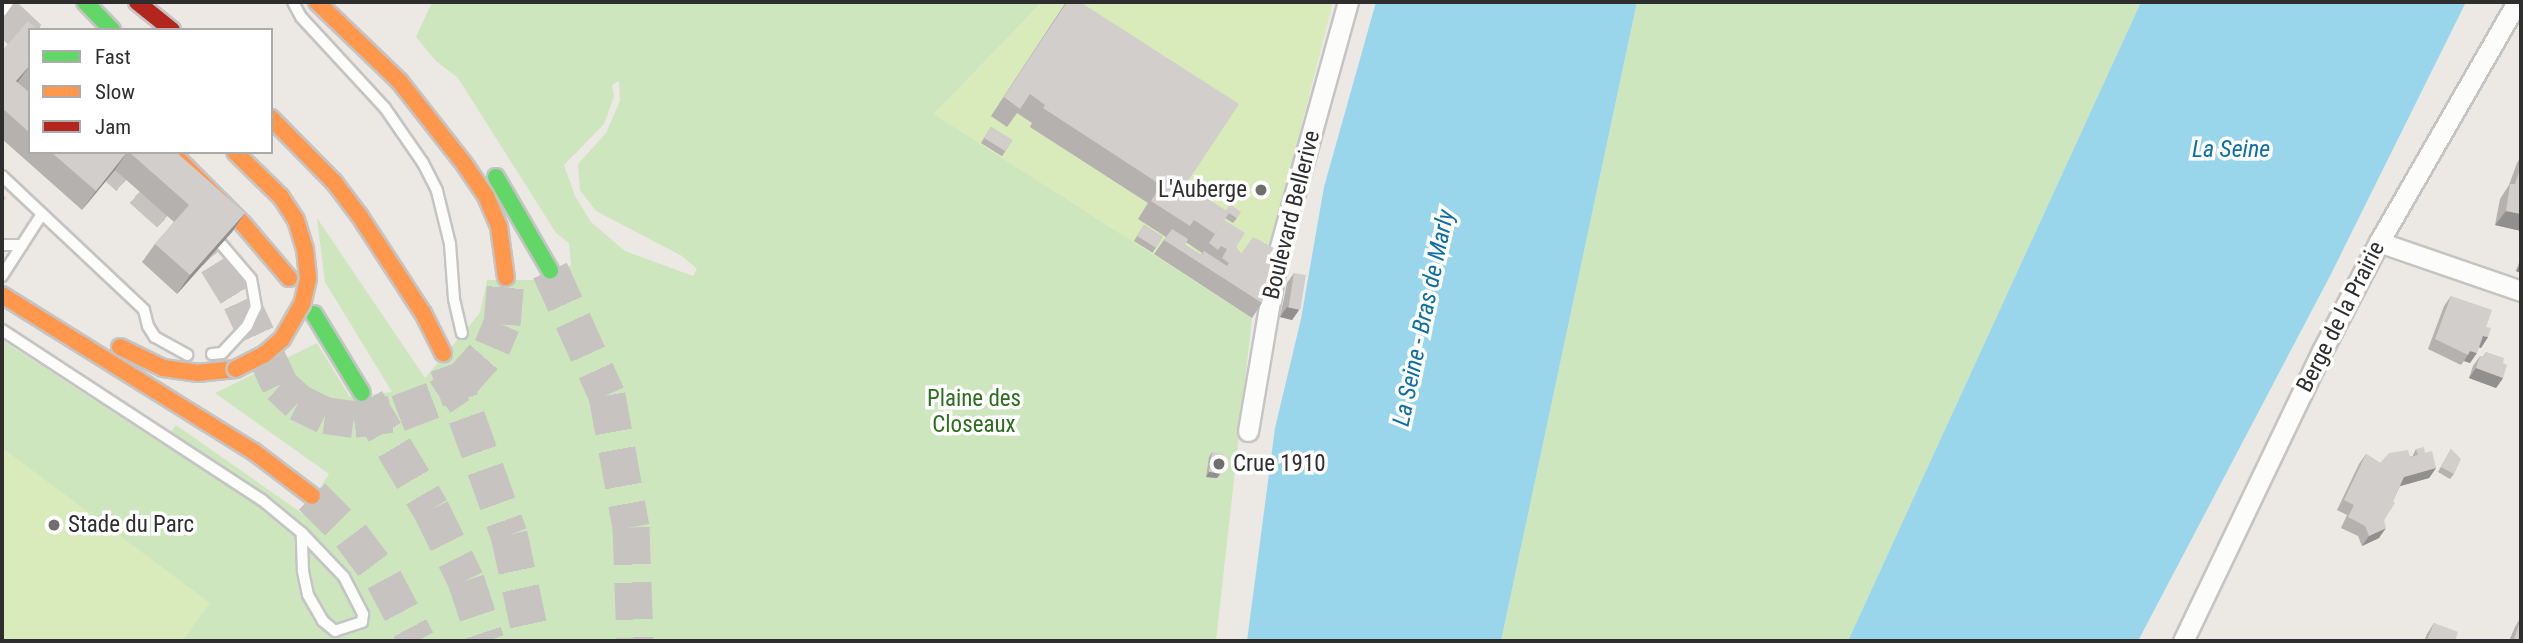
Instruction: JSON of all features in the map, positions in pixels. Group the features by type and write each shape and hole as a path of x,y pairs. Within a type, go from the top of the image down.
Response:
{"highway":[{"path":"85,2 110,28"},
{"path":"137,2 170,28"},
{"path":"317,2 400,82 465,165 486,196 499,227 506,278"},
{"path":"383,43 433,96"},
{"path":"273,120 334,182 359,215 423,313 443,353"},
{"path":"173,154 227,206 289,278"},
{"path":"105,338 163,368 197,373 236,369 265,354 282,339 302,304 308,279 305,248 296,220 281,197 237,154"},
{"path":"488,165 531,233 550,270"},
{"path":"7,298 34,296 58,310"},
{"path":"7,298 253,451 312,496"},
{"path":"314,314 362,393"},
{"path":"163,368 199,418"}],"street":[{"name":"Boulevard Bellerive","path":"1248,431 1278,254 1348,2"},
{"name":"Berge de la Prairie","path":"2183,641 2322,351 2379,242 2516,2"},
{"path":"2379,242 2521,291"}],"lane":[{"path":"2,11 8,2"},
{"path":"293,2 324,43 385,108 432,181 446,225 454,299 462,334"},
{"path":"2,176 144,310 148,326 155,337 177,352 193,356 222,354 247,326 256,307 251,279 222,245"},
{"path":"2,276 42,214"},
{"path":"2,245 22,245"},
{"path":"2,330 262,499 302,533 344,578 363,614 362,622 335,631 323,621 308,595 303,571 302,533"}],"green space":[{"name":"Plaine des Closeaux","path":"432,2 1042,2 934,114 1252,318 1216,641 182,641 209,603 2,448 2,340 162,444 176,425 303,514 329,474 215,393 317,343 350,397 392,392 325,282 317,218 425,378 480,313 487,280 537,280 571,265 569,243 556,233 458,78 436,61 416,37","holes":["619,81 620,101 606,133 578,164 580,190 596,211 682,256 697,269 693,276 625,251 591,222 575,196 564,165 604,124 614,96 612,85"]},
{"path":"1042,2 1333,2 1252,318 934,114"},
{"path":"1637,2 2141,2 1848,641 1501,641"},
{"name":"Stade du Parc","path":"2,448 210,603 182,641 2,641"}],"water":[{"name":"La Seine - Bras de Marly","path":"1376,2 1637,2 1501,641 1247,641 1275,428 1301,319 1324,187"},
{"name":"La Seine","path":"2141,2 2466,2 2331,274 2138,641 1848,641"}],"building":[{"path":"1067,2 1080,2 1239,104 1188,181 1203,191 1201,195 1229,213 1215,234 1194,220 1190,226 1151,201 1161,185 1043,108 1045,105 1030,94 1020,109 1004,97"},
{"path":"28,21 36,28 28,28 28,67 16,81 28,91 28,131 2,108 2,51"},
{"path":"991,127 1012,140 1005,151 984,138"},
{"path":"53,154 125,154 96,191"},
{"path":"131,154 178,154 245,213 190,275 155,244 189,205"},
{"path":"2521,166 2521,214 2506,211 2510,184 2515,184"},
{"path":"1230,204 1241,212 1237,218 1226,211"},
{"path":"1224,220 1245,233 1236,247 1241,254 1253,237 1274,248 1268,257 1272,260 1262,303 1164,240 1172,229 1188,239 1185,245 1202,255 1204,251 1227,266 1229,263 1222,258 1227,249 1221,246 1218,250 1209,243"},
{"path":"1144,225 1163,237 1156,248 1137,236"},
{"path":"1294,273 1306,275 1300,309 1289,308"},
{"path":"2451,296 2492,310 2486,327 2491,328 2488,337 2483,336 2477,353 2470,351 2468,355 2435,339"},
{"path":"2486,352 2504,358 2503,363 2507,365 2503,378 2476,368 2480,356 2484,357"},
{"path":"2424,447 2425,453 2418,455 2416,449"},
{"path":"2451,449 2461,459 2454,474 2441,467"},
{"path":"2408,450 2410,457 2432,451 2436,468 2404,477 2393,501 2395,503 2384,520 2386,528 2369,536 2365,526 2348,517 2354,505 2344,500 2366,454 2380,463 2389,453"},
{"path":"1212,452 1224,454 1221,474 1209,472"},
{"path":"2521,618 2521,641 2518,641 2514,639"},
{"path":"2434,623 2458,632 2455,641 2427,641"}],"tunnel":[{"path":"2,13 28,37"},
{"path":"103,154 187,229 217,262 241,301 280,385 298,402 325,415 354,419 398,413 440,397 459,384 492,347 502,324 506,278"},
{"path":"550,270 607,395 631,527 635,641"},
{"path":"448,365 509,534 532,641"},
{"path":"366,400 431,509 466,580 486,641"},
{"path":"312,496 351,535 384,579 417,641"}],"traffic: fast":[{"path":"85,2 110,28"},
{"path":"496,177 550,270"},
{"path":"314,314 362,393"}],"traffic: slow":[{"path":"317,2 400,82 465,165 486,196 499,227 506,278"},
{"path":"273,120 334,182 359,215 423,313 443,353"},
{"path":"173,154 243,224 289,278"},
{"path":"236,369 265,354 282,339 302,304 308,279 305,249 296,220 281,197 237,154"},
{"path":"2,295 253,451 312,496"},
{"path":"120,347 163,368 197,373 236,369"}],"traffic: jam":[{"path":"137,2 170,28"}],"place":[{"name":"L'Auberge","path":"1261,190"},
{"name":"Crue 1910","path":"1219,464"},
{"name":"Stade du Parc","path":"54,525"}]}
